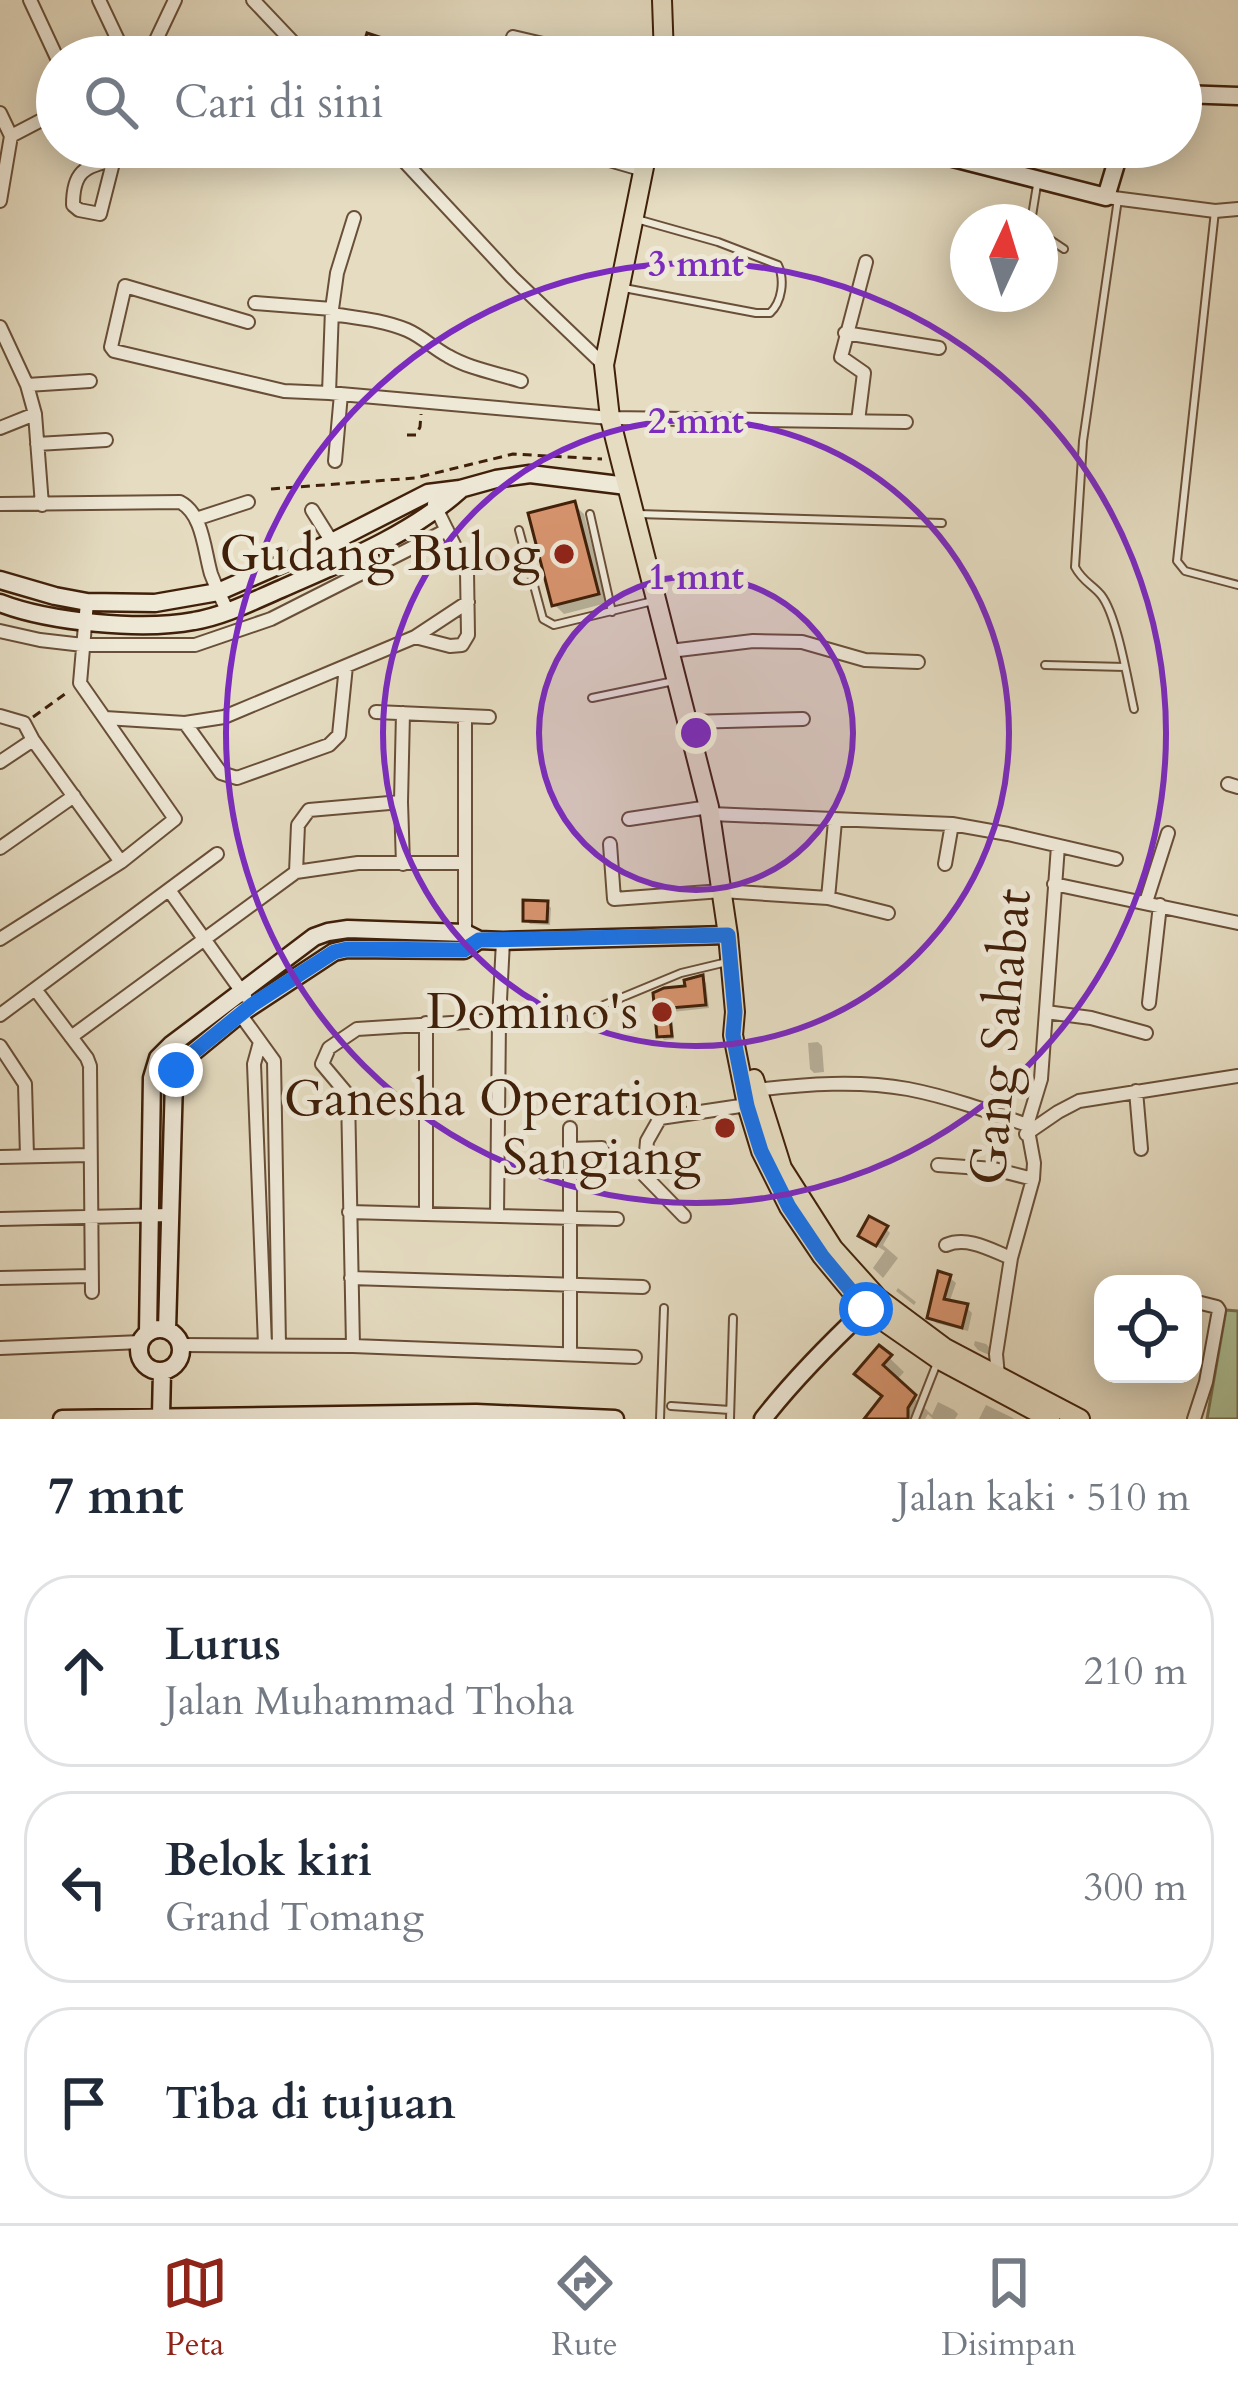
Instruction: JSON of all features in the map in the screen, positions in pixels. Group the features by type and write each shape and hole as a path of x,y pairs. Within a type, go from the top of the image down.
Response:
{"main road":[{"path":"662,0 663,36"},
{"path":"644,168 604,365 610,418 710,810 735,1012 744,1026 751,1098 827,1252 866,1309 1050,1419"},
{"path":"827,1252 941,1354 998,1376 1080,1419"}],"street":[{"path":"30,0 47,36"},
{"path":"99,0 116,36"},
{"path":"158,36 175,0"},
{"path":"254,0 287,36"},
{"path":"1202,95 1238,96"},
{"path":"0,113 10,136 0,201"},
{"path":"10,136 36,123"},
{"path":"87,168 78,176 73,205 100,214 112,168"},
{"path":"411,168 512,277 604,365"},
{"path":"989,168 1112,198 1215,211 1238,209"},
{"path":"1112,198 1117,168"},
{"path":"335,461 332,312 337,273 354,218"},
{"path":"858,421 864,373 841,357 866,262"},
{"path":"248,322 124,286 111,347 284,392 610,418 906,422"},
{"path":"255,303 332,312 403,328 447,356 521,381"},
{"path":"845,333 939,348"},
{"path":"2,336 35,414 42,505"},
{"path":"27,386 90,380"},
{"path":"0,428 35,414"},
{"path":"37,444 106,440"},
{"path":"0,580 87,602 155,603 218,592 428,493 530,474 627,486"},
{"path":"0,603 86,622 192,622 228,612 314,574 437,510 460,489"},
{"path":"415,637 450,646 462,644 468,635 467,571 428,493"},
{"path":"0,504 180,502 196,519 228,612"},
{"path":"196,519 248,502"},
{"path":"312,510 332,542"},
{"path":"0,631 83,645 195,645 271,619 447,530"},
{"path":"314,574 324,594"},
{"path":"0,939 121,862 175,820 80,683 87,602"},
{"path":"105,718 185,723 224,717 415,637 468,602"},
{"path":"192,622 195,645"},
{"path":"670,651 753,641 802,642 865,660 918,662"},
{"path":"185,723 221,773 237,778 329,746 338,735 346,666"},
{"path":"376,712 489,717"},
{"path":"403,713 403,864"},
{"path":"0,716 24,724 121,862"},
{"path":"465,716 469,941"},
{"path":"688,722 803,719"},
{"path":"0,762 33,740"},
{"path":"0,848 74,796"},
{"path":"296,872 298,825 308,810 400,802"},
{"path":"629,819 710,810 835,821 952,824 1116,859"},
{"path":"828,898 835,821"},
{"path":"945,864 952,824"},
{"path":"1149,1003 1153,903 1168,833"},
{"path":"610,844 614,899 722,891 828,898 888,913"},
{"name":"Gang Sahabat","path":"998,1376 996,1354 1011,1258 1034,1179 1026,1130 1041,1079 1058,846"},
{"path":"0,1015 217,854"},
{"path":"71,1037 296,872 358,863 465,863"},
{"path":"1054,884 1238,923"},
{"path":"169,890 205,939 274,1061 269,1228 272,1345"},
{"path":"162,1371 141,1358 152,1335 161,1215 152,1078 165,1050 244,1003 314,937 328,932 348,929 469,941 728,935"},
{"path":"497,1216 503,941"},
{"path":"35,989 90,1066 92,1292"},
{"path":"1046,1012 1146,1033"},
{"path":"352,1346 348,1096 322,1060 328,1048 357,1029 499,1020"},
{"path":"425,1214 426,1023"},
{"path":"260,1042 254,1064 269,1228"},
{"path":"0,1046 26,1088 27,1156"},
{"path":"254,1064 274,1061"},
{"path":"684,1216 644,1175 647,1141 660,1118 841,1083 905,1088 964,1103 1026,1130 1078,1101 1238,1076"},
{"path":"1136,1091 1141,1149"},
{"path":"570,1128 570,1354"},
{"path":"570,1149 602,1148"},
{"path":"0,1157 89,1155"},
{"path":"938,1165 994,1169 1034,1179"},
{"path":"350,1212 617,1219"},
{"path":"0,1219 161,1215"},
{"path":"946,1245 956,1240 968,1242 1011,1258"},
{"path":"0,1278 91,1276"},
{"path":"351,1278 643,1287"},
{"path":"1194,1419 1219,1310 1202,1304"},
{"path":"763,1419 812,1361 866,1309"},
{"path":"0,1348 176,1336 181,1345 177,1362 162,1371"},
{"path":"181,1345 635,1357"},
{"path":"161,1416 162,1371"},
{"path":"62,1419 615,1419"}],"lane":[{"path":"626,168 643,173"},
{"path":"1034,204 1038,181"},
{"path":"1112,198 1083,441 1076,567 1083,581 1101,595 1109,612 1134,709"},
{"path":"1215,211 1177,561 1185,571 1238,585"},
{"path":"621,288 770,313 777,307 783,276 772,262 634,218"},
{"path":"1058,245 1064,249"},
{"path":"590,514 612,612"},
{"path":"634,514 942,523"},
{"path":"519,530 548,624 656,600"},
{"path":"1046,665 1125,668"},
{"path":"592,698 677,680"},
{"path":"577,1016 681,973 731,961"},
{"path":"660,1419 664,1308"},
{"path":"671,1406 730,1414 733,1318"},
{"path":"915,1419 941,1354"}],"path":[{"path":"407,435 416,435 420,428 422,400"},
{"path":"272,489 415,478 513,454 620,458"},
{"path":"24,724 80,683"}],"green space":[{"path":"1226,1310 1238,1311 1238,1419 1207,1419"}],"building":[{"name":"Gudang Bulog","path":"575,501 599,594 552,606 528,513"},
{"path":"523,900 548,901 547,922 523,921"},
{"path":"703,975 706,1005 669,1008 672,1036 657,1037 653,993 685,986 684,980"},
{"path":"869,1216 888,1226 876,1246 858,1236"},
{"path":"938,1271 951,1275 944,1299 968,1304 962,1328 927,1318"},
{"path":"879,1345 892,1355 883,1365 916,1395 908,1419 864,1419 882,1396 854,1374"}],"place":[{"name":"Gudang Bulog","path":"564,554"},
{"name":"Domino's","path":"662,1012"},
{"name":"Ganesha Operation Sangiang","path":"725,1128"}],"route":[{"path":"176,1070 240,1014 334,952 464,950 479,940 728,935 733,1035 761,1151 789,1207 866,1309"}]}
